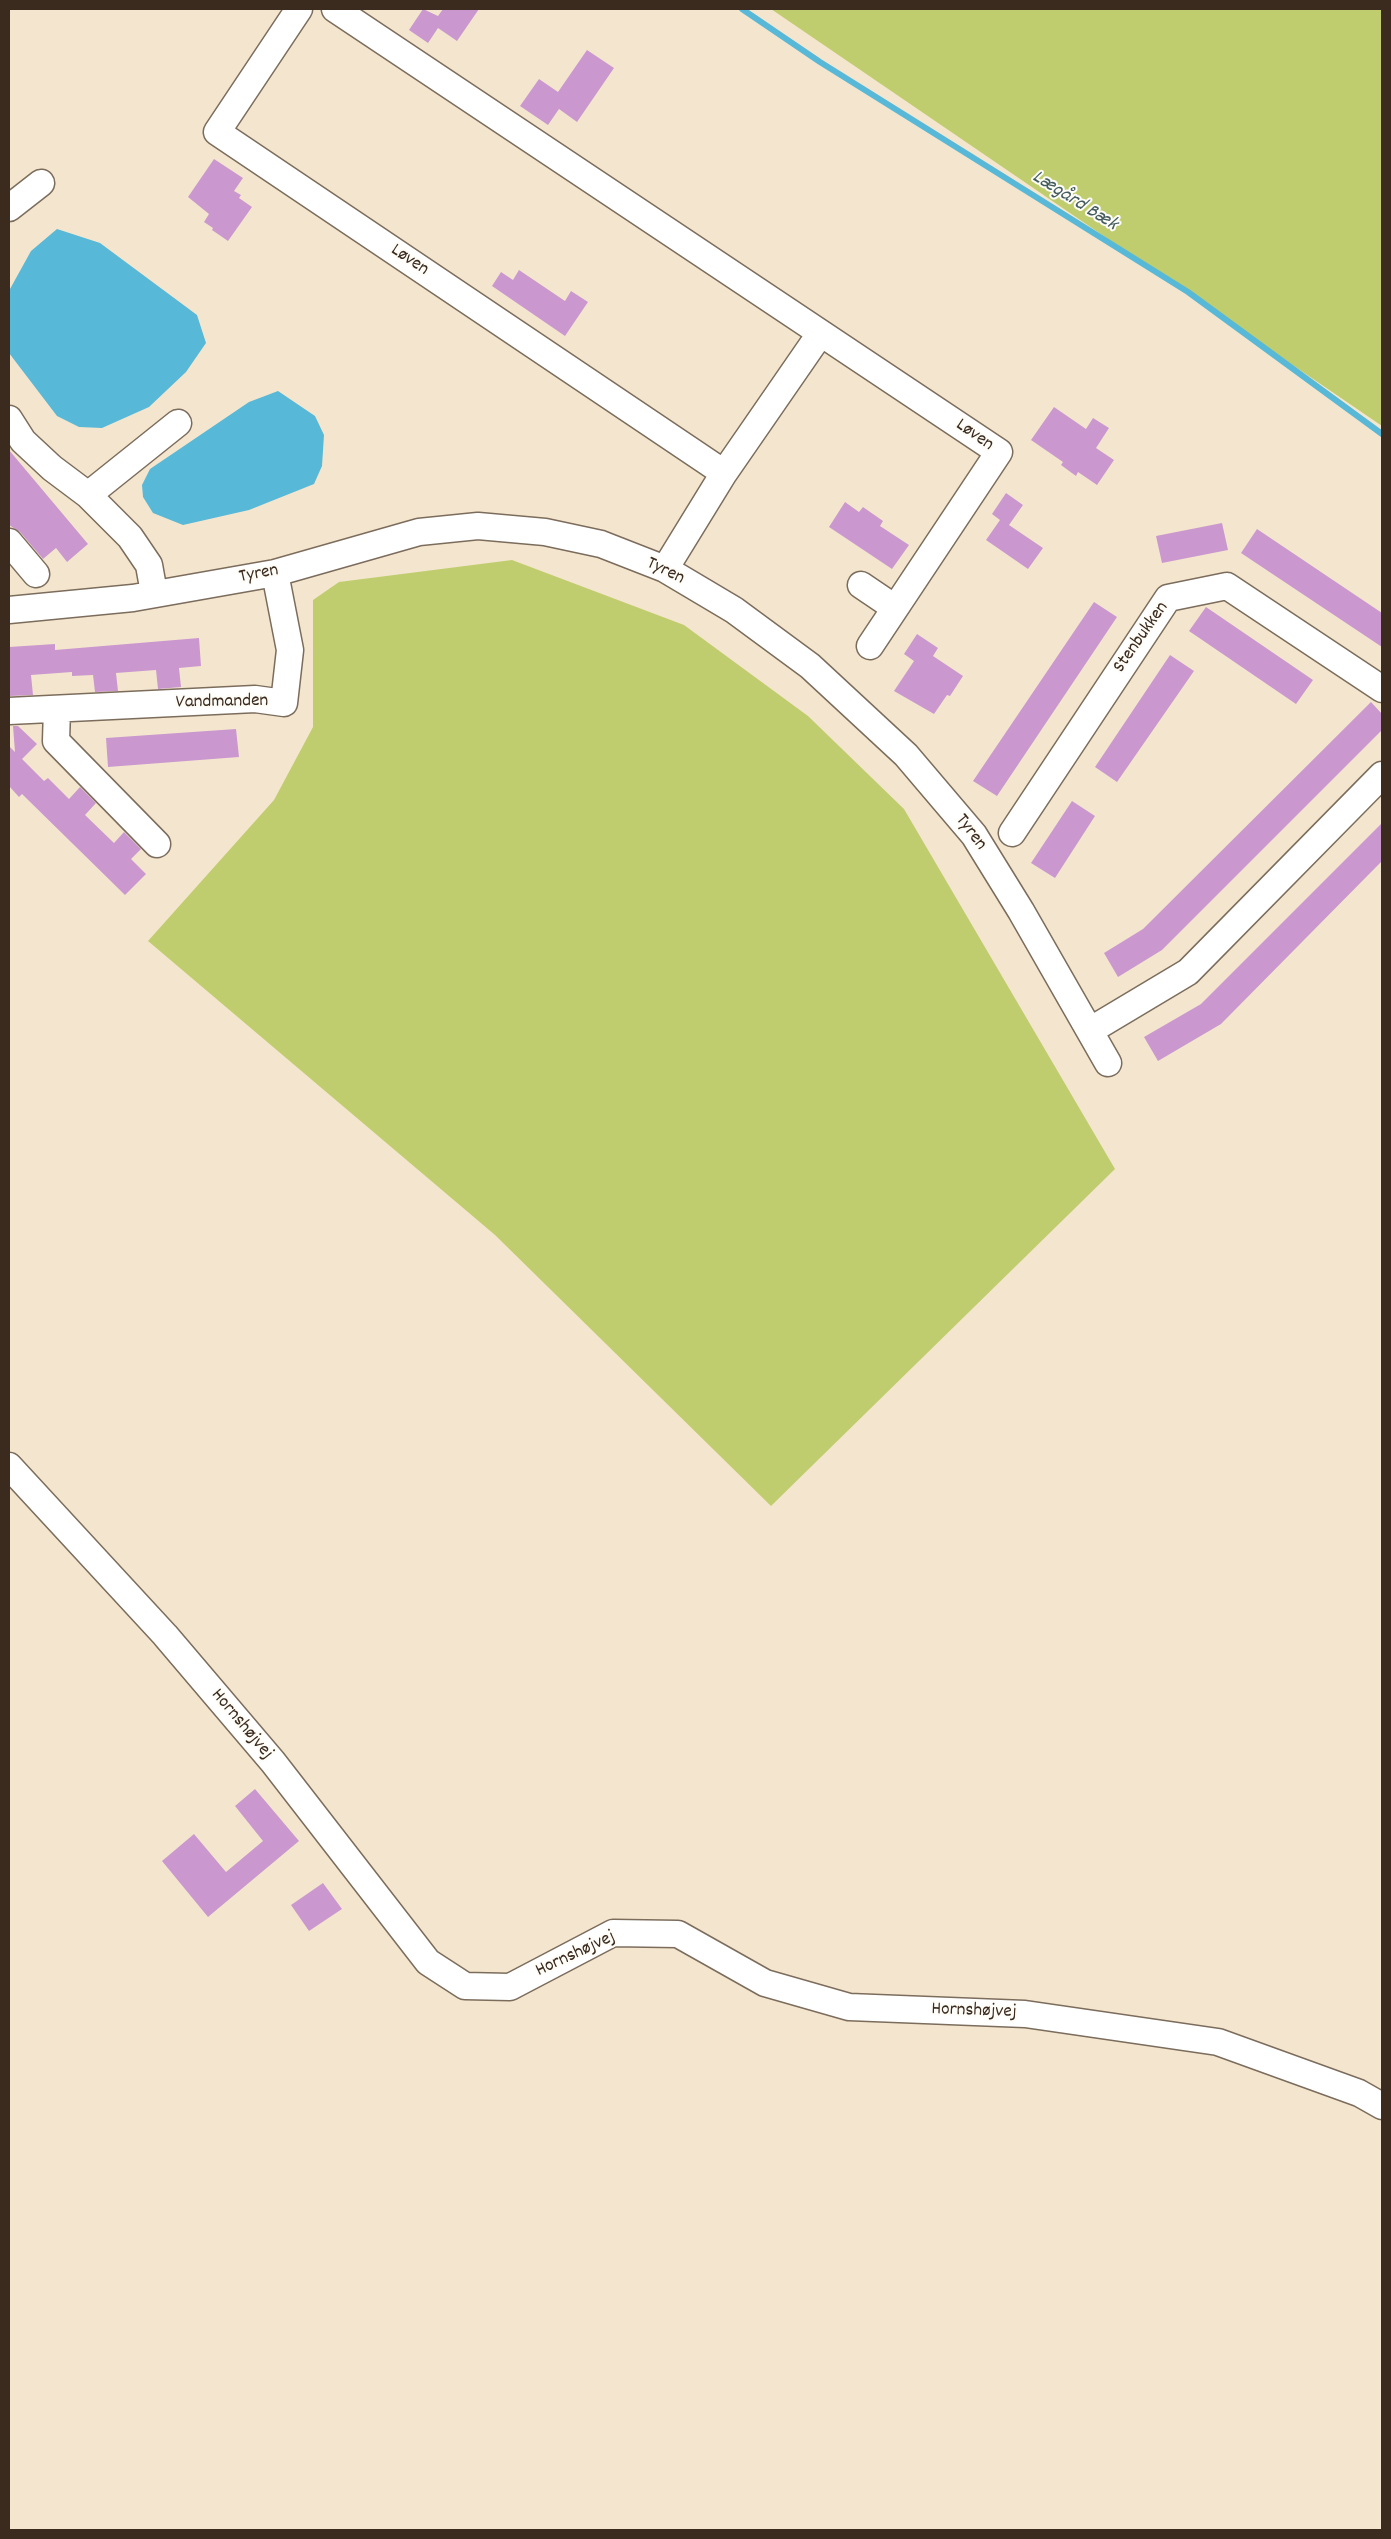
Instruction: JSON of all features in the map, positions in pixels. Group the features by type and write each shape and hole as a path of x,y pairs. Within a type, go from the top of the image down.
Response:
{"street":[{"name":"Løven","path":"299,9 217,132 724,473"},
{"name":"Løven","path":"335,9 998,452 870,646"},
{"path":"9,208 41,183"},
{"path":"665,569 724,473 820,334"},
{"path":"9,419 23,441 52,468 88,495 130,537 149,565 154,593"},
{"path":"88,495 178,423"},
{"name":"Tyren","path":"9,610 133,598 275,573 419,532 478,526 545,532 601,544 665,569 734,610 810,666 906,755 974,834 1108,1063"},
{"path":"9,542 36,574"},
{"name":"Vandmanden","path":"9,711 255,699 284,703 290,650 275,573"},
{"path":"861,586 895,608"},
{"name":"Stenbukken","path":"1012,833 1168,598 1227,586 1382,689"},
{"path":"57,709 56,741 157,844"},
{"path":"1090,1030 1188,972 1382,775"},
{"name":"Hornshøjvej","path":"9,1466 165,1635 273,1762 428,1962 465,1986 510,1987 613,1933 678,1934 765,1983 849,2007 1025,2014 1218,2042 1359,2093 1382,2106"}],"green space":[{"path":"771,9 1382,9 1382,426"},
{"path":"512,560 684,625 808,716 904,809 1115,1169 771,1506 495,1235 148,941 274,800 313,727 313,600 339,582"}],"water":[{"path":"57,229 100,243 197,315 206,343 186,372 149,407 102,428 79,427 57,416 9,353 10,289 31,251"},
{"path":"278,391 315,416 324,435 322,466 314,484 249,510 183,525 153,513 143,497 142,485 150,469 249,402"}],"building":[{"path":"423,9 438,16 443,9 479,9 457,41 438,28 428,43 409,30"},
{"path":"587,50 614,68 577,122 559,109 548,125 520,106 539,79 558,92"},
{"path":"214,159 243,178 234,191 241,195 239,198 252,207 228,241 204,222 209,214 188,197"},
{"path":"519,270 565,301 571,291 588,302 565,336 492,286 501,272 513,280"},
{"path":"1054,407 1086,429 1093,418 1109,428 1096,448 1114,460 1097,485 1078,472 1076,476 1061,465 1063,462 1031,440"},
{"path":"9,450 88,544 67,562 56,548 43,559 20,532 9,525"},
{"path":"1006,493 1023,505 1009,525 1043,548 1028,569 986,540 1000,520 992,514"},
{"path":"845,502 859,512 863,507 883,521 880,526 909,545 892,569 829,527"},
{"path":"1222,523 1228,550 1162,563 1156,536"},
{"path":"1257,529 1382,613 1382,647 1241,553"},
{"path":"1094,602 1117,617 997,796 973,781"},
{"path":"1206,607 1313,680 1296,704 1189,631"},
{"path":"917,634 938,648 933,656 963,676 950,696 947,695 934,714 894,691 914,661 904,654"},
{"path":"199,638 201,666 179,668 181,687 158,689 156,670 116,673 118,691 95,692 93,675 72,676 72,672 31,675 33,695 10,696 9,647 55,644 55,650"},
{"path":"1170,655 1194,671 1117,782 1095,767"},
{"path":"1371,702 1382,714 1382,730 1162,950 1118,977 1104,953 1143,929"},
{"path":"13,726 18,726 37,744 22,759 44,781 48,778 69,799 80,787 96,803 85,815 114,843 124,832 141,849 131,859 146,874 125,895 22,794 19,797 9,786 9,746 15,752"},
{"path":"236,729 239,757 108,767 106,738"},
{"path":"1072,801 1095,816 1055,878 1031,863"},
{"path":"1382,823 1382,861 1221,1024 1158,1061 1144,1037 1201,1004"},
{"path":"255,1789 299,1841 208,1917 162,1861 194,1834 226,1872 263,1841 235,1806"},
{"path":"323,1883 342,1909 309,1931 291,1905"}],"waterway":[{"name":"Lægård Bæk","path":"742,9 820,62 1188,292 1382,434"}]}
